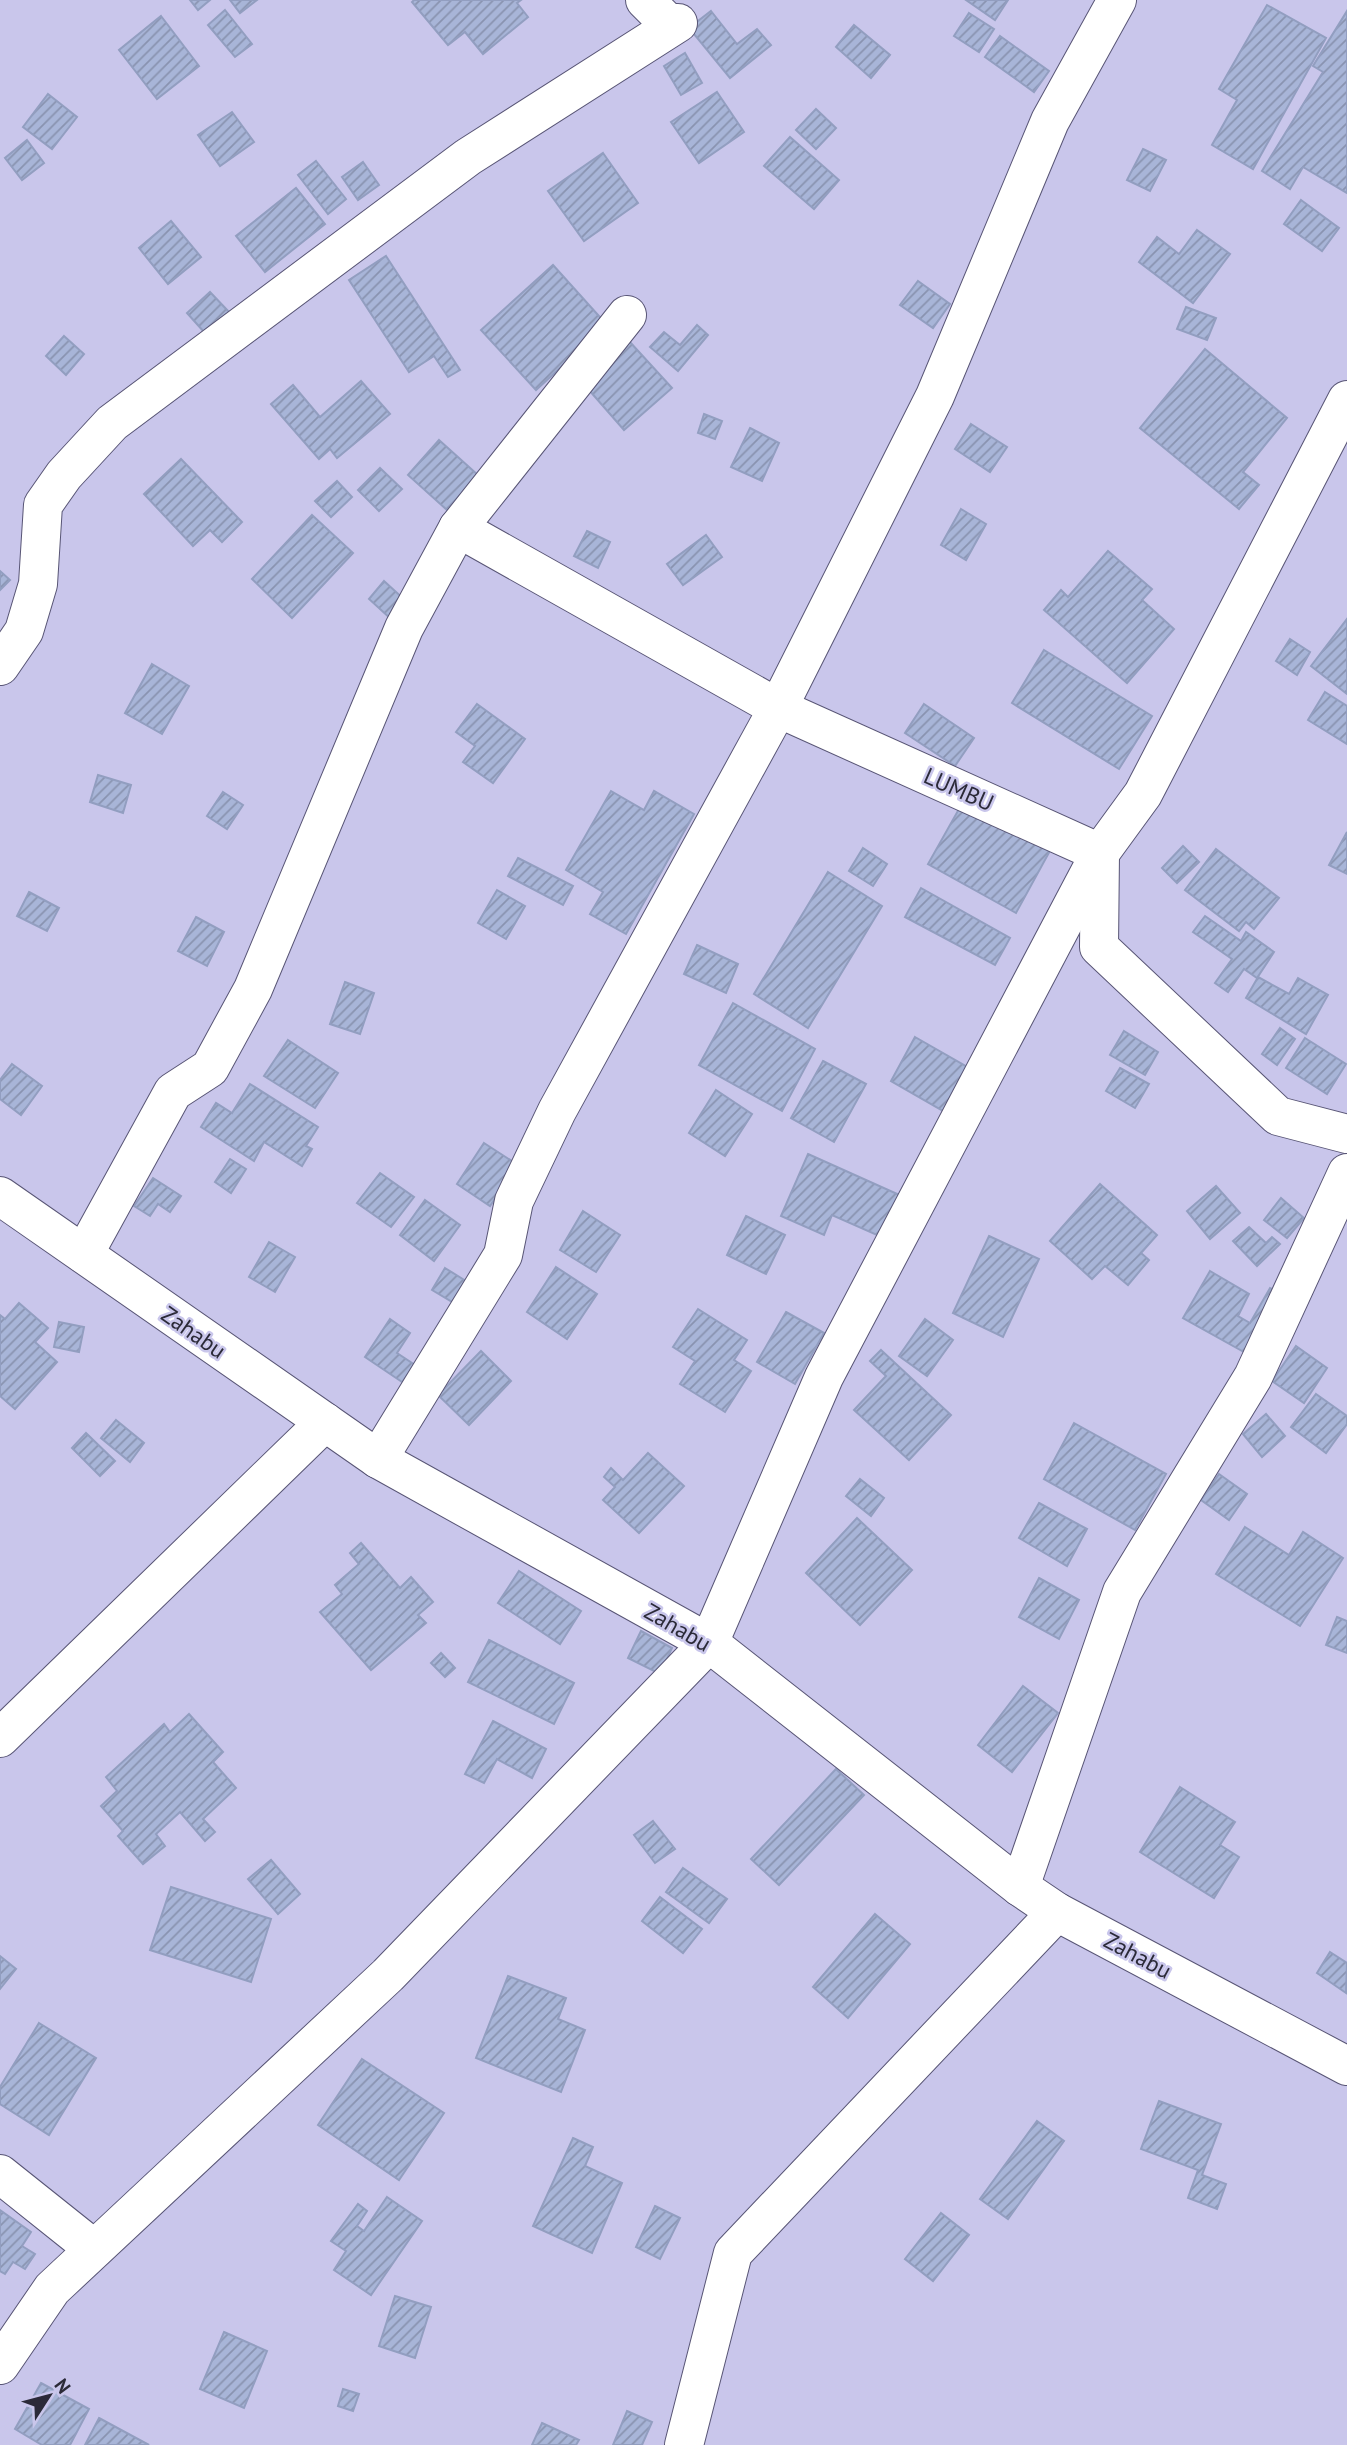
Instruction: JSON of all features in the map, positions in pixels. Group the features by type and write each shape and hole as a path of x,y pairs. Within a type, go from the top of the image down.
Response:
{"street":[{"path":"656,12 699,0"},
{"path":"378,1459 503,1255 514,1200 557,1111 778,708 935,396 1050,121 1117,0"},
{"path":"0,666 24,631 38,584 43,505 64,475 112,423 468,157 678,23 656,12"},
{"path":"83,1254 173,1092 210,1068 253,989 404,628 458,528 627,314"},
{"path":"0,2365 52,2288 388,1975 709,1643 824,1377 1100,853 1143,794 1347,400"},
{"name":"LUMBU","path":"458,528 778,708 1100,853"},
{"path":"1100,853 1099,947 1278,1116 1347,1133"},
{"path":"1020,1887 1122,1592 1253,1377 1347,1173"},
{"name":"Zahabu","path":"0,1196 378,1459 709,1643 1020,1887 1057,1912 1347,2066"},
{"path":"0,1738 325,1422"},
{"path":"684,2445 733,2252 1057,1912"},
{"path":"0,2174 94,2249"}],"building":[{"path":"190,0 210,0 198,10"},
{"path":"230,0 257,0 240,13"},
{"path":"521,0 517,3 528,17 483,54 465,32 448,45 412,2"},
{"path":"966,0 1008,0 995,20"},
{"path":"1267,5 1326,38 1253,169 1212,145 1237,100 1219,89"},
{"path":"225,10 252,44 235,57 208,25"},
{"path":"711,11 737,44 757,29 771,45 730,78 689,28"},
{"path":"1347,11 1347,193 1303,167 1290,189 1262,171 1323,72 1313,66"},
{"path":"969,13 994,29 979,52 954,36"},
{"path":"161,16 199,66 157,99 119,50"},
{"path":"854,25 890,55 871,78 836,47"},
{"path":"1000,36 1049,71 1034,92 985,57"},
{"path":"685,53 702,83 681,95 664,66"},
{"path":"717,92 744,132 699,163 671,122"},
{"path":"48,94 77,117 52,149 23,127"},
{"path":"816,109 836,128 816,149 796,130"},
{"path":"232,112 254,142 220,166 198,135"},
{"path":"790,137 839,180 814,209 764,166"},
{"path":"27,140 44,163 22,180 5,158"},
{"path":"1143,149 1166,160 1150,191 1127,180"},
{"path":"603,153 638,203 584,241 548,191"},
{"path":"316,161 346,199 328,214 298,175"},
{"path":"363,162 379,185 358,200 342,177"},
{"path":"296,188 325,224 265,272 236,236"},
{"path":"1301,200 1339,228 1322,251 1284,224"},
{"path":"171,221 201,257 168,284 139,248"},
{"path":"1197,230 1230,254 1193,303 1139,262 1157,237 1179,254"},
{"path":"386,256 460,370 448,377 434,356 409,372 349,280"},
{"path":"553,265 607,325 536,390 481,330"},
{"path":"918,281 950,304 933,328 900,305"},
{"path":"210,292 229,312 205,333 187,313"},
{"path":"1186,307 1216,318 1207,340 1177,329"},
{"path":"697,325 708,335 678,371 650,347 664,332 680,345"},
{"path":"64,336 84,354 66,375 46,356"},
{"path":"629,341 672,388 624,430 582,382"},
{"path":"1205,349 1287,418 1243,472 1259,485 1239,509 1140,428"},
{"path":"361,381 390,414 337,458 330,449 319,459 271,404 293,385 320,417"},
{"path":"704,414 722,421 715,439 698,433"},
{"path":"971,424 1007,447 990,472 955,449"},
{"path":"750,428 779,443 762,481 731,467"},
{"path":"439,440 478,475 447,510 408,475"},
{"path":"181,459 242,522 222,542 210,530 193,546 144,494"},
{"path":"380,468 402,489 379,511 358,490"},
{"path":"337,481 352,497 331,517 315,501"},
{"path":"961,509 986,524 966,560 941,545"},
{"path":"312,515 353,553 292,618 252,579"},
{"path":"587,531 610,542 598,568 574,556"},
{"path":"706,535 722,557 683,585 667,564"},
{"path":"1108,551 1152,589 1142,600 1174,629 1127,683 1044,610 1061,590 1068,597"},
{"path":"0,571 10,580 0,590"},
{"path":"384,581 406,601 391,619 369,599"},
{"path":"1347,619 1347,694 1311,666"},
{"path":"1290,639 1310,652 1297,675 1276,661"},
{"path":"1044,650 1152,716 1119,769 1012,703"},
{"path":"152,664 189,686 162,734 125,713"},
{"path":"1325,692 1347,706 1347,744 1308,720"},
{"path":"477,704 525,739 493,783 463,762 475,746 456,732"},
{"path":"924,704 974,738 955,766 905,733"},
{"path":"98,775 131,785 123,813 90,802"},
{"path":"611,791 644,810 654,791 694,814 626,934 590,914 603,892 566,870"},
{"path":"223,792 243,805 227,829 207,816"},
{"path":"964,800 1051,849 1016,913 928,864"},
{"path":"1347,832 1347,874 1329,865"},
{"path":"1183,846 1199,862 1177,883 1162,868"},
{"path":"863,848 887,864 873,886 849,871"},
{"path":"1216,849 1279,898 1254,929 1246,922 1239,931 1185,890"},
{"path":"518,858 573,886 563,905 508,876"},
{"path":"828,872 882,906 808,1028 754,994"},
{"path":"921,888 1010,938 995,965 905,917"},
{"path":"497,890 525,906 506,939 478,923"},
{"path":"29,892 59,908 47,931 17,916"},
{"path":"1205,916 1241,941 1246,932 1274,952 1257,978 1244,969 1228,992 1215,983 1232,959 1193,932"},
{"path":"196,917 224,932 207,966 178,951"},
{"path":"697,945 738,964 726,993 684,974"},
{"path":"1258,977 1289,994 1298,978 1328,995 1306,1034 1246,998"},
{"path":"345,982 374,993 360,1034 330,1024"},
{"path":"733,1003 815,1049 782,1111 699,1065"},
{"path":"1280,1028 1295,1039 1277,1065 1262,1054"},
{"path":"1124,1031 1158,1052 1145,1075 1110,1055"},
{"path":"915,1037 976,1072 952,1116 891,1081"},
{"path":"1305,1038 1346,1064 1327,1094 1286,1068"},
{"path":"288,1040 338,1073 315,1108 264,1076"},
{"path":"823,1061 866,1084 834,1142 791,1118"},
{"path":"12,1064 42,1086 21,1115 0,1099 0,1080"},
{"path":"1120,1068 1149,1084 1135,1108 1106,1091"},
{"path":"250,1084 318,1127 306,1146 312,1149 302,1166 264,1142 254,1161 201,1127 216,1103 232,1113"},
{"path":"716,1090 752,1114 725,1156 689,1133"},
{"path":"484,1143 518,1165 490,1206 457,1184"},
{"path":"808,1154 904,1197 886,1239 832,1215 824,1235 781,1216"},
{"path":"230,1159 246,1169 231,1193 215,1182"},
{"path":"380,1173 414,1197 391,1227 357,1203"},
{"path":"153,1178 181,1196 170,1212 158,1204 150,1216 134,1206"},
{"path":"1100,1184 1157,1235 1141,1253 1149,1260 1128,1285 1105,1266 1092,1279 1050,1241"},
{"path":"1216,1186 1240,1213 1210,1239 1187,1211"},
{"path":"1281,1198 1304,1218 1287,1238 1264,1220"},
{"path":"425,1200 460,1225 434,1261 400,1235"},
{"path":"583,1211 620,1235 596,1272 560,1250"},
{"path":"746,1216 785,1235 766,1274 727,1255"},
{"path":"1249,1227 1266,1243 1272,1237 1280,1244 1257,1266 1233,1241"},
{"path":"989,1236 1039,1259 1003,1337 953,1313"},
{"path":"269,1242 295,1257 275,1292 249,1277"},
{"path":"556,1267 597,1294 567,1339 527,1312"},
{"path":"445,1268 466,1281 454,1303 432,1290"},
{"path":"1210,1271 1249,1294 1238,1316 1250,1323 1270,1288 1284,1296 1251,1356 1183,1318"},
{"path":"19,1303 48,1328 35,1342 57,1362 15,1409 0,1396 0,1315 5,1319"},
{"path":"698,1309 747,1340 734,1360 751,1371 725,1412 680,1384 695,1361 673,1347"},
{"path":"786,1312 824,1333 795,1384 757,1362"},
{"path":"390,1319 410,1333 397,1353 415,1365 402,1382 365,1357"},
{"path":"925,1319 953,1340 927,1376 899,1356"},
{"path":"59,1322 84,1327 79,1352 54,1347"},
{"path":"1296,1346 1327,1368 1304,1403 1272,1381"},
{"path":"881,1350 951,1415 909,1460 854,1410 886,1376 870,1361"},
{"path":"481,1351 511,1381 469,1425 438,1395"},
{"path":"1316,1394 1347,1416 1347,1424 1326,1453 1291,1427"},
{"path":"1266,1414 1285,1436 1262,1457 1243,1434"},
{"path":"116,1420 144,1443 130,1462 101,1438"},
{"path":"1074,1423 1166,1474 1135,1530 1044,1479"},
{"path":"86,1433 115,1461 100,1476 72,1448"},
{"path":"648,1453 684,1486 639,1533 603,1500 615,1487 604,1477 611,1468 623,1480"},
{"path":"1219,1474 1247,1494 1229,1520 1201,1500"},
{"path":"860,1479 884,1498 871,1516 846,1496"},
{"path":"1039,1503 1087,1529 1067,1566 1019,1538"},
{"path":"857,1518 912,1570 860,1625 806,1573"},
{"path":"1245,1527 1289,1555 1303,1532 1343,1558 1300,1626 1216,1574"},
{"path":"361,1543 400,1588 411,1577 433,1602 418,1615 426,1623 371,1670 320,1612 342,1594 335,1585 359,1564 350,1553"},
{"path":"519,1571 581,1611 560,1644 498,1603"},
{"path":"1039,1578 1079,1600 1059,1639 1019,1617"},
{"path":"1337,1617 1347,1621 1347,1653 1326,1645"},
{"path":"641,1631 672,1648 660,1674 628,1658"},
{"path":"489,1640 574,1683 554,1724 468,1682"},
{"path":"441,1653 455,1668 445,1677 431,1663"},
{"path":"1023,1686 1058,1713 1012,1772 978,1745"},
{"path":"189,1714 223,1752 213,1762 236,1788 203,1819 215,1832 205,1841 180,1812 156,1834 165,1846 143,1864 118,1836 123,1831 101,1806 117,1791 106,1777 164,1724 170,1732"},
{"path":"493,1721 546,1749 532,1778 497,1759 484,1783 465,1774"},
{"path":"836,1769 864,1795 779,1885 751,1859"},
{"path":"1180,1787 1235,1822 1220,1845 1239,1857 1214,1898 1140,1852"},
{"path":"653,1821 675,1849 655,1863 634,1835"},
{"path":"271,1860 300,1894 278,1914 248,1879"},
{"path":"683,1868 727,1899 709,1923 666,1892"},
{"path":"171,1887 271,1919 251,1982 150,1950"},
{"path":"660,1897 702,1929 683,1953 642,1921"},
{"path":"875,1914 910,1944 848,2018 813,1987"},
{"path":"1330,1952 1347,1963 1346,1993 1317,1973"},
{"path":"0,1956 16,1969 0,1989"},
{"path":"508,1976 566,1998 558,2019 585,2030 561,2092 476,2058"},
{"path":"39,2023 96,2058 49,2135 0,2104 0,2087"},
{"path":"362,2059 444,2113 399,2180 318,2125"},
{"path":"1159,2101 1221,2124 1202,2175 1226,2184 1217,2209 1188,2198 1198,2170 1141,2149"},
{"path":"1037,2121 1064,2141 1008,2219 980,2199"},
{"path":"573,2138 593,2147 585,2166 622,2183 592,2253 533,2226"},
{"path":"387,2197 422,2221 371,2295 334,2270 346,2251 331,2241 358,2204 367,2211 357,2226 364,2231"},
{"path":"655,2206 680,2218 660,2259 636,2247"},
{"path":"0,2210 31,2232 22,2246 35,2254 25,2269 13,2262 5,2274 0,2271"},
{"path":"941,2213 969,2235 933,2281 905,2259"},
{"path":"395,2296 431,2307 415,2358 379,2346"},
{"path":"224,2332 267,2351 244,2408 200,2389"},
{"path":"41,2383 89,2409 70,2445 42,2445 15,2429"},
{"path":"343,2389 359,2394 353,2411 338,2406"},
{"path":"627,2411 652,2422 642,2445 613,2445"},
{"path":"99,2418 149,2445 85,2445"},
{"path":"542,2423 579,2440 576,2445 532,2445"}]}
